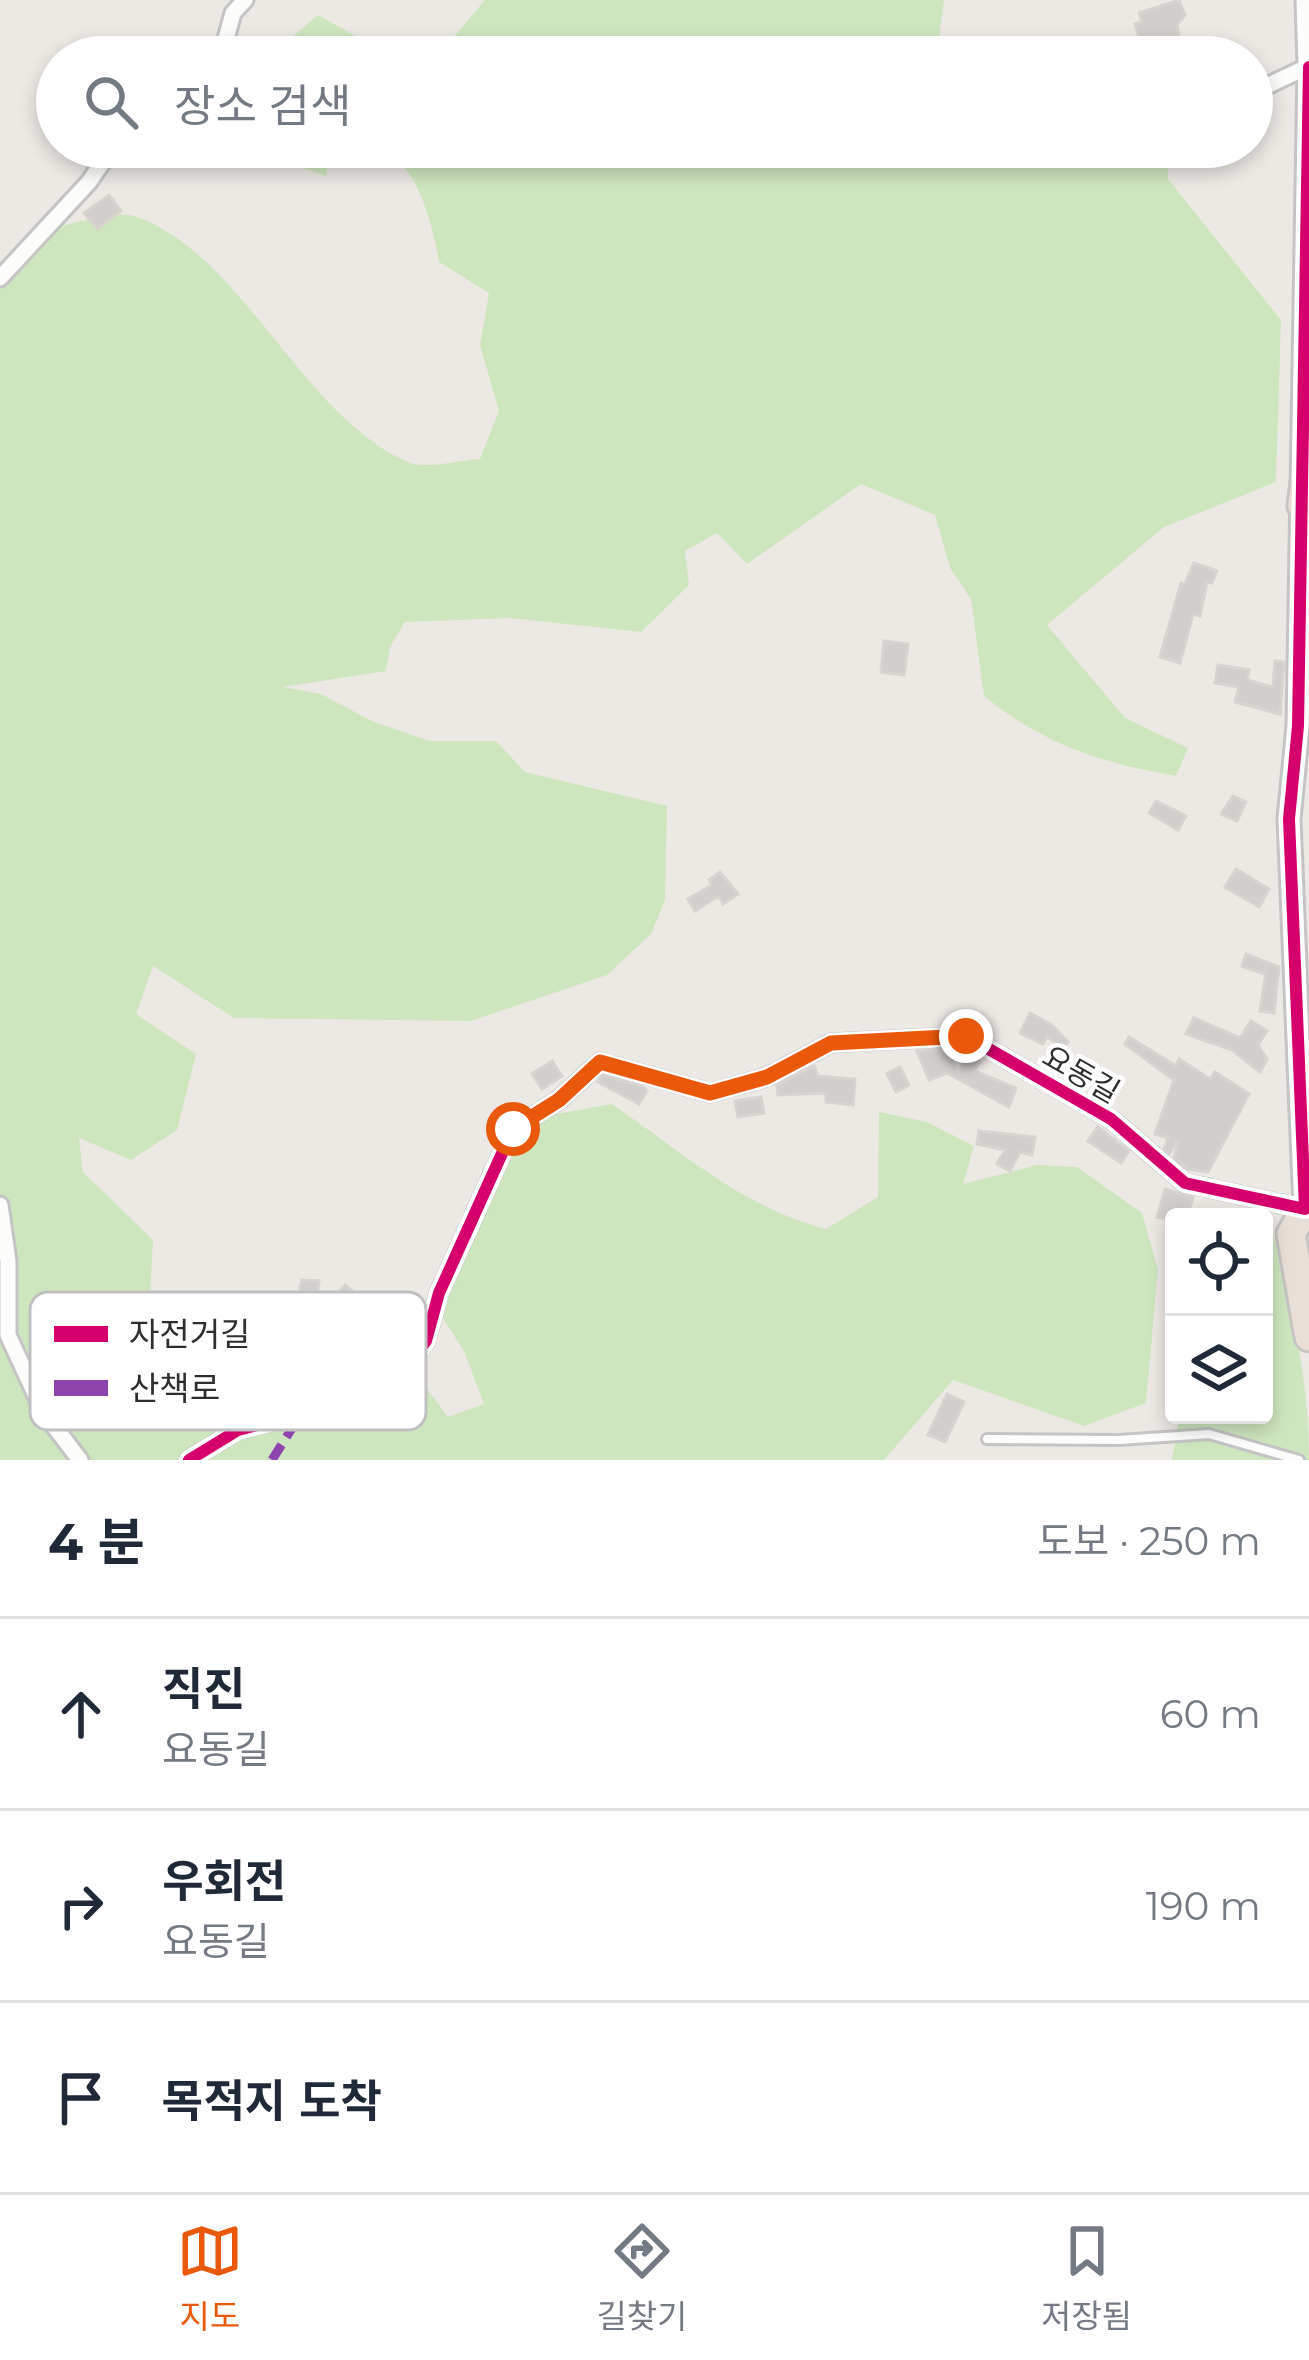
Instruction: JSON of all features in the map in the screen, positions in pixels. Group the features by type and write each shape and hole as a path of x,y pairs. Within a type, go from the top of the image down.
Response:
{"highway":[{"path":"1302,506 1309,451"},
{"path":"1305,1209 1301,1262 1309,1336"}],"street":[{"path":"227,36 233,13 245,0"},
{"path":"1305,1209 1289,819 1298,726 1307,0"},
{"path":"1273,83 1309,66"},
{"path":"0,278 99,168"},
{"name":"요동길","path":"426,1341 439,1293 513,1129 559,1100 600,1062 710,1093 767,1077 831,1043 966,1036 1112,1118 1185,1183 1305,1209"},
{"path":"0,1205 8,1262 8,1335 30,1383"},
{"path":"57,1430 80,1460"},
{"name":"요동길","path":"189,1460 238,1430"}],"lane":[{"path":"986,1439 1119,1440 1209,1434 1299,1460"}],"green space":[{"path":"485,0 944,0 940,36 455,36"},
{"path":"318,15 356,36 294,36"},
{"path":"303,168 327,168 326,176"},
{"path":"405,168 1168,168 1168,179 1281,320 1276,482 1164,527 1047,625 1125,718 1188,748 1176,776 1074,750 1029,728 984,696 971,599 950,568 935,515 861,484 747,564 717,533 685,551 689,585 641,632 510,618 405,622 390,647 386,671 283,687 321,694 372,721 429,741 496,741 525,772 667,806 665,900 651,934 607,975 471,1021 234,1018 153,966 136,1014 196,1054 177,1130 131,1160 79,1138 83,1172 153,1240 150,1292 30,1292 30,1430 426,1430 426,1387 448,1417 484,1404 464,1351 435,1306 496,1174 540,1117 612,1104 740,1192 826,1229 878,1197 879,1112 927,1122 974,1146 963,1184 1037,1165 1077,1167 1142,1213 1158,1270 1146,1403 1084,1426 953,1380 884,1460 0,1460 0,289 47,229 106,216 137,217 175,237 209,265 336,410 371,440 415,464 480,459 499,411 480,345 489,293 439,262 428,213"},
{"path":"1273,1235 1298,1346 1309,1460 1172,1460 1178,1424 1273,1424"}],"building":[{"path":"1179,0 1185,15 1177,25 1179,34 1139,36 1135,24 1142,22 1139,13"},
{"path":"109,195 121,211 97,229 84,213"},
{"path":"1194,563 1217,571 1212,583 1207,582 1200,616 1193,614 1180,663 1160,657 1181,583 1185,584"},
{"path":"884,641 908,644 904,675 881,672"},
{"path":"1275,661 1284,662 1280,714 1235,702 1239,687 1215,683 1218,665 1249,670 1247,680 1273,687"},
{"path":"1233,796 1246,802 1237,821 1221,814"},
{"path":"1156,801 1186,816 1178,830 1149,813"},
{"path":"1236,869 1269,889 1259,907 1225,887"},
{"path":"720,872 738,894 723,904 719,896 695,911 688,899 712,885 709,880"},
{"path":"1246,954 1279,967 1274,1013 1260,1011 1267,966 1264,974 1242,966"},
{"path":"1030,1013 1052,1025 1068,1042 1062,1050 1047,1036 1043,1044 1020,1033"},
{"path":"1194,1018 1240,1038 1251,1021 1267,1031 1258,1045 1267,1059 1260,1072 1232,1050 1186,1034"},
{"path":"1129,1037 1176,1066 1179,1059 1210,1079 1215,1072 1249,1094 1208,1172 1187,1169 1174,1158 1179,1140 1169,1154 1164,1149 1168,1138 1155,1134 1174,1080 1125,1044"},
{"path":"944,1049 958,1071 968,1055 980,1062 974,1071 1016,1088 1009,1107 947,1073 929,1080 917,1051"},
{"path":"552,1061 562,1076 542,1089 532,1074"},
{"path":"814,1066 818,1076 855,1079 853,1105 826,1102 826,1093 778,1095 777,1085"},
{"path":"900,1067 909,1085 896,1092 887,1074"},
{"path":"603,1075 647,1091 639,1104 598,1082"},
{"path":"761,1097 764,1113 738,1117 735,1101"},
{"path":"1098,1127 1129,1151 1121,1163 1088,1141"},
{"path":"979,1131 1035,1137 1032,1155 1020,1152 1010,1171 997,1164 1005,1150 977,1144"},
{"path":"1165,1189 1193,1197 1190,1208 1165,1208 1165,1219 1157,1217"},
{"path":"302,1280 319,1281 318,1292 299,1292"},
{"path":"947,1394 964,1402 945,1442 928,1435"}],"marked path":[{"path":"272,1460 291,1430"}],"cycle path":[{"path":"426,1341 439,1293 513,1129 559,1100 600,1062 710,1093 767,1077 831,1043 966,1036 1111,1119 1185,1183 1305,1209 1289,819 1298,726 1309,67"},
{"path":"189,1460 238,1430"}],"route":[{"path":"513,1129 559,1100 600,1062 710,1093 767,1077 831,1043 966,1036"}]}
